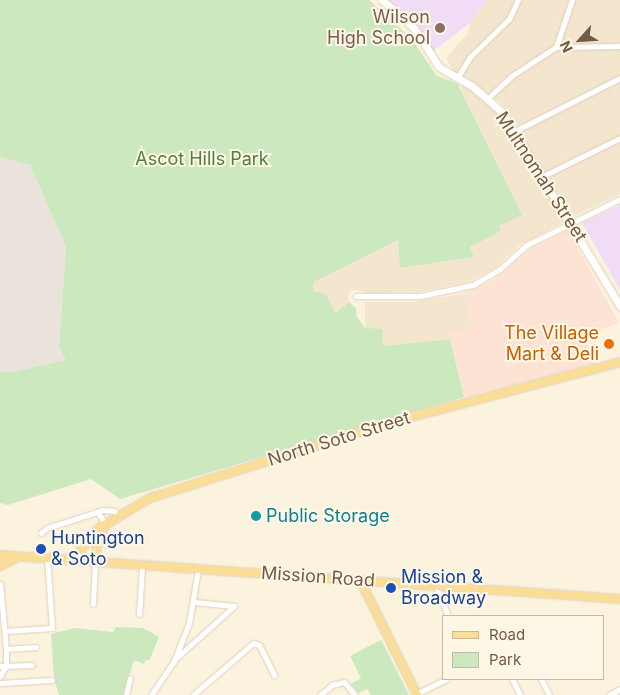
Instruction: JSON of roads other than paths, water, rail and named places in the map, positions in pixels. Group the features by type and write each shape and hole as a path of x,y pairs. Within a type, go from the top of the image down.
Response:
{"main road":[{"name":"North Soto Street","path":"60,559 77,555 106,524 150,498 388,422 620,362"},
{"path":"95,563 97,544 106,524"},
{"name":"Mission Road","path":"0,555 8,554 16,558 60,559 142,568 360,580 620,599"},
{"path":"0,566 16,558"},
{"path":"360,580 416,695"}],"street":[{"name":"Multnomah Street","path":"382,0 414,28 439,67 488,98 515,130 572,222 620,306"},
{"path":"457,78 470,57 509,19 518,0"},
{"path":"556,47 572,0"},
{"path":"488,98 512,75 556,47 620,46"},
{"path":"515,130 620,78"},
{"path":"543,176 620,138"},
{"path":"356,296 420,296 474,285 500,269 527,245 620,198"},
{"path":"41,533 47,528 96,512 110,510 118,516"},
{"path":"96,512 102,515 106,524"},
{"path":"5,631 52,628 47,559"},
{"path":"93,604 95,563"},
{"path":"139,614 142,568"},
{"path":"174,661 194,602 198,570"},
{"path":"0,584 6,649 0,676"},
{"path":"436,586 448,615"},
{"path":"151,695 174,661 234,606 194,602"},
{"path":"193,695 253,643 259,645 274,675"},
{"path":"6,649 36,647"},
{"path":"3,666 32,664"},
{"path":"126,695 130,678"},
{"path":"0,683 52,680"},
{"path":"416,695 445,680"},
{"path":"512,680 520,695"},
{"path":"542,680 550,695"},
{"path":"320,695 332,685 344,682 355,695"},
{"path":"609,695 620,689"}],"place":[{"name":"Wilson High School","path":"440,28"},
{"name":"The Village Mart & Deli","path":"609,344"},
{"name":"Public Storage","path":"256,516"},
{"name":"Huntington & Soto","path":"41,549"},
{"name":"Mission & Broadway","path":"391,588"}],"park label":[{"name":"Ascot Hills Park","path":"202,159"}]}
